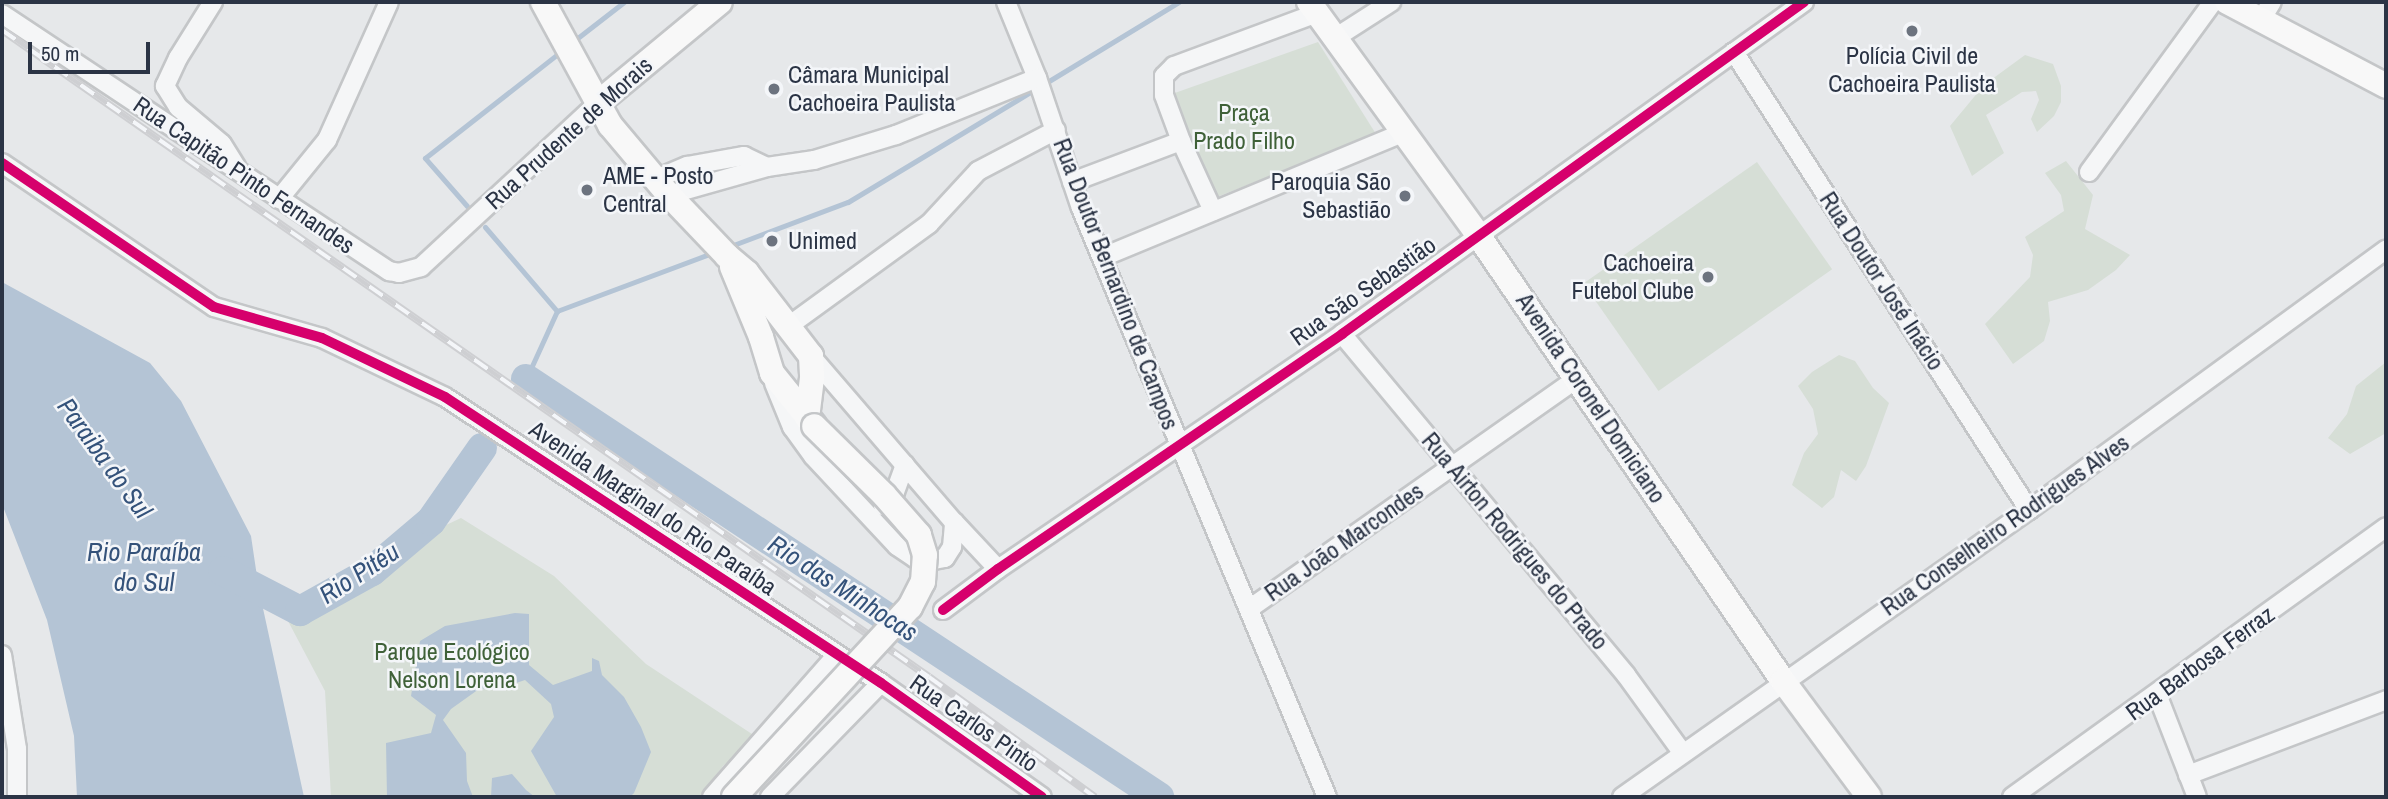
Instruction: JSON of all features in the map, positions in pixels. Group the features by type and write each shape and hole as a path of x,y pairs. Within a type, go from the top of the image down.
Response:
{"main road":[{"path":"543,2 618,135 727,257 747,273 801,341 812,378 811,422"},
{"name":"Rua Prudente de Morais","path":"598,103 720,2"},
{"path":"2227,2 2266,11 2386,86"},
{"name":"Avenida Coronel Domiciano","path":"1313,7 1478,235 1783,681 1869,797"},
{"path":"727,257 771,367 811,422 907,520 923,544 925,569 919,593 910,607 734,797"},
{"path":"771,367 801,341"}],"street":[{"path":"211,2 164,82 167,93 178,107 222,144 238,172"},
{"path":"279,199 327,140 389,2"},
{"name":"Rua Doutor Bernardino de Campos","path":"1006,2 1056,130 1072,183 1327,797"},
{"path":"1335,38 1391,2"},
{"name":"Rua São Sebastião","path":"943,610 998,569 1342,334 1804,2"},
{"path":"2089,172 2213,2"},
{"path":"1213,211 1181,141 1164,95 1164,76 1168,70 1313,7"},
{"name":"Rua Capitão Pinto Fernandes","path":"2,14 389,271 410,272 421,267"},
{"name":"Rua Doutor José Inácio","path":"1734,52 2029,510"},
{"path":"662,187 814,160 896,135 1037,78"},
{"name":"Rua Prudente de Morais","path":"421,267 598,103"},
{"path":"998,569 954,522 801,341 929,224 978,171 1056,130"},
{"path":"1103,257 1403,133"},
{"path":"1072,183 1181,141"},
{"name":"Avenida Marginal do Rio Paraíba","path":"2,163 214,307 322,338 445,397 836,656 881,683"},
{"name":"Rua Conselheiro Rodrigues Alves","path":"1622,797 1682,752 2029,510 2386,250"},
{"name":"Rua Airton Rodrigues do Prado","path":"1342,334 1626,676 1682,752"},
{"path":"771,367 792,427 813,456 906,554 929,561 945,558 950,553 954,522"},
{"name":"Rua João Marcondes","path":"1249,609 1577,378"},
{"path":"869,517 891,499 905,465"},
{"name":"Rua Barbosa Ferraz","path":"2012,797 2386,527"},
{"path":"2,655 17,748 17,797"},
{"path":"712,797 836,656"},
{"path":"770,797 881,683"},
{"name":"Rua Carlos Pinto","path":"881,683 1042,797"},
{"path":"2157,694 2197,797"},
{"path":"2188,775 2386,701"}],"green space":[{"name":"Praça Prado Filho","path":"1318,42 1376,134 1217,197 1190,145 1172,94"},
{"path":"2025,55 2053,64 2061,86 2061,102 2054,116 2037,132 2031,119 2039,100 2036,91 2022,92 1986,115 2004,153 1972,176 1950,126 1984,85"},
{"path":"2066,161 2093,195 2085,229 2130,255 2116,270 2088,290 2048,302 2050,321 2044,341 2013,364 1985,324 2030,277 2033,255 2025,237 2064,211 2061,195 2045,173"},
{"name":"Cachoeira Futebol Clube","path":"1757,162 1832,269 1658,391 1583,284"},
{"path":"1839,355 1855,361 1873,388 1889,403 1866,466 1856,481 1841,470 1834,497 1822,508 1792,485 1804,453 1818,434 1813,409 1798,386 1812,372"},
{"path":"2386,362 2386,433 2350,454 2328,438 2347,414 2356,386"},
{"name":"Parque Ecológico Nelson Lorena","path":"461,518 554,576 646,664 758,738 723,766 702,797 331,797 325,691 288,621 344,587 380,556"}],"water":[{"name":"Rio Paraíba do Sul","path":"2,282 150,363 181,401 251,536 259,590 304,797 77,797 74,736 47,620 2,504"},
{"path":"515,613 529,614 529,665 553,685 592,671 592,658 599,661 602,675 624,697 651,752 634,793 630,797 557,797 531,751 554,717 551,704 525,680 507,686 479,689 451,709 443,720 466,753 467,781 473,797 387,797 386,743 431,733 436,715 411,696 420,641 445,626"},
{"path":"512,774 535,797 491,797 492,778"}],"waterway":[{"path":"575,40 624,2"},
{"path":"1044,84 1179,2"},
{"path":"467,206 425,158 560,52"},
{"path":"728,247 848,202 1035,89"},
{"path":"485,227 557,311"},
{"path":"526,379 557,311 712,253"},
{"name":"Rio das Minhocas","path":"526,379 1159,797"},
{"name":"Rio Pitéu","path":"223,571 300,611 372,571 431,521 482,448"}],"railway":[{"path":"2,30 929,677 1095,797"}],"cycle path":[{"path":"943,610 998,569 1342,334 1804,2"},
{"path":"2,163 214,307 322,338 445,397 881,683 1042,797"}],"place":[{"name":"Polícia Civil de Cachoeira Paulista","path":"1912,31"},
{"name":"Câmara Municipal Cachoeira Paulista","path":"774,89"},
{"name":"AME - Posto Central","path":"587,190"},
{"name":"Paroquia São Sebastião","path":"1405,196"},
{"name":"Unimed","path":"772,241"},
{"name":"Cachoeira Futebol Clube","path":"1708,277"}],"water label":[{"name":"Paraiba do Sul","path":"105,458"}]}
